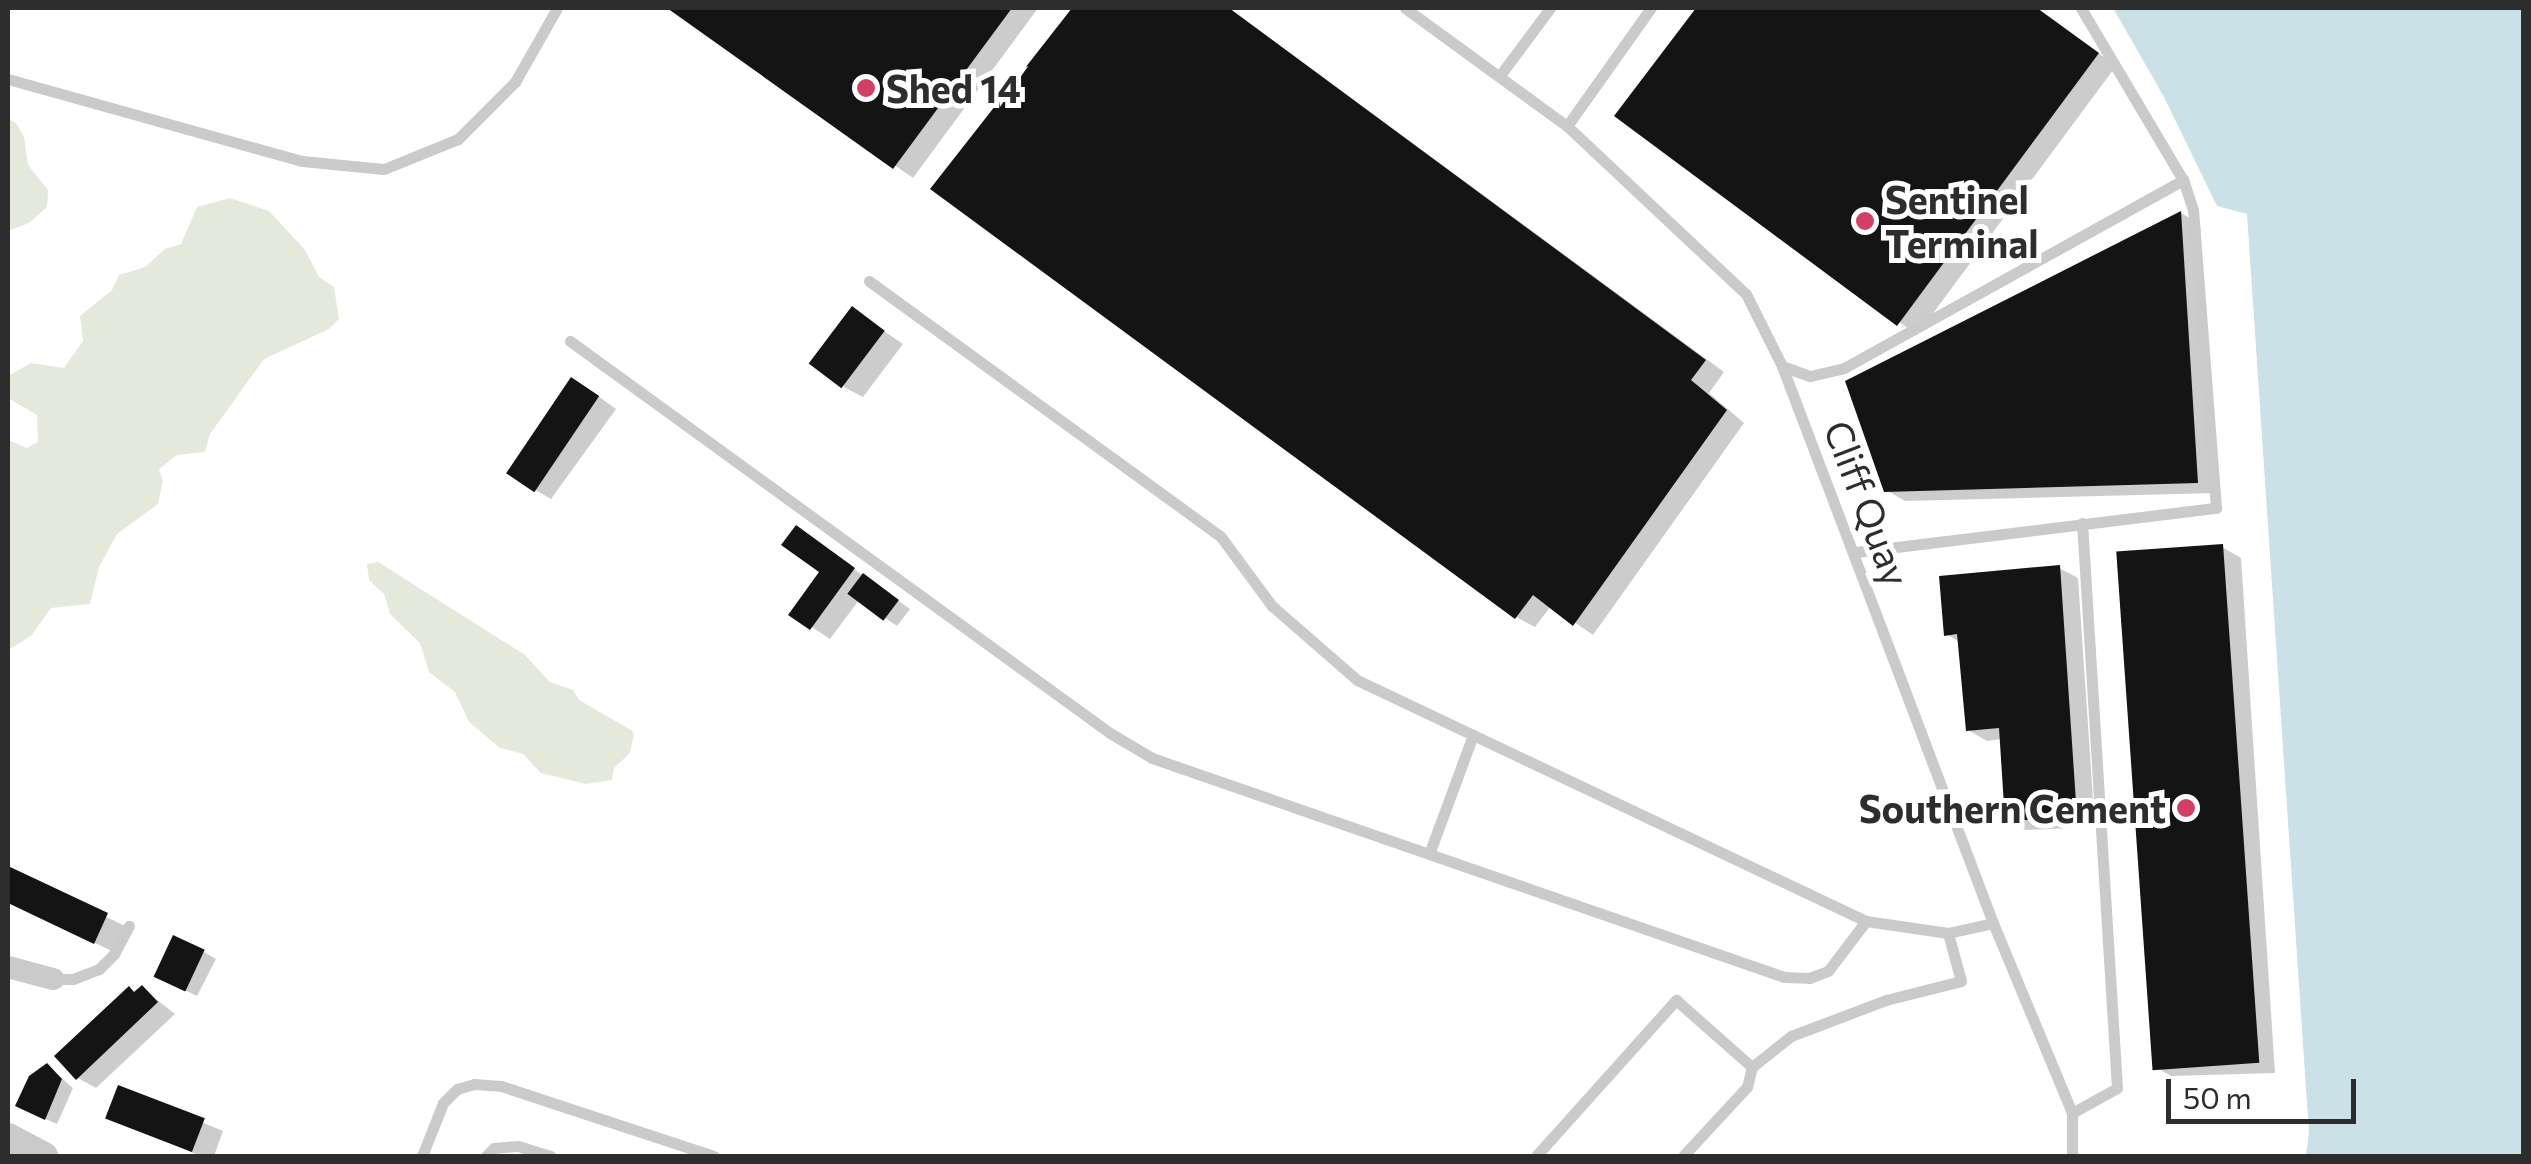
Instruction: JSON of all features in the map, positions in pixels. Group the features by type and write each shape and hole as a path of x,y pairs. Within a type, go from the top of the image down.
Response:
{"street":[{"path":"8,967 53,979"},
{"path":"8,1137 44,1156"}],"lane":[{"path":"8,78 302,161 384,168 458,139 515,82 557,8"},
{"name":"Cliff Quay","path":"1405,8 1502,74 1567,126 1746,294 1782,366 1994,923 2072,1113 2072,1156"},
{"path":"1502,74 1550,8"},
{"path":"1567,126 1651,8"},
{"path":"1856,552 2216,508 2193,210 2184,180 2081,8"},
{"path":"1782,366 1810,376 1844,368 2184,180"},
{"path":"869,281 1222,536 1272,606 1357,680 1866,921 1948,932 1994,923"},
{"path":"570,340 1110,733 1152,758 1784,978 1809,978 1828,970 1866,921"},
{"path":"2072,1113 2117,1088 2082,523"},
{"path":"1430,854 1473,735"},
{"path":"53,979 72,979 99,968 114,954 129,926"},
{"path":"1683,1156 1747,1087 1752,1067 1790,1036 1886,1000 1961,981 1948,932"},
{"path":"1536,1156 1676,1000 1752,1067"},
{"path":"422,1156 443,1103 456,1089 474,1084 501,1086 714,1156"},
{"path":"486,1156 494,1148 518,1146 552,1156"}],"shaded area":[{"path":"8,119 16,123 24,137 28,165 48,190 47,207 29,223 8,231"},
{"path":"230,198 269,211 305,250 319,277 334,287 339,319 329,329 264,359 210,434 205,452 177,455 159,469 163,481 158,504 117,534 99,567 90,604 51,608 31,636 8,650 8,440 27,448 38,442 37,415 8,398 8,376 31,363 64,368 83,341 80,316 112,290 119,275 145,267 165,249 181,244 197,207"},
{"path":"378,562 525,655 550,682 573,690 579,700 631,730 634,734 630,753 614,768 612,780 586,784 541,773 523,754 500,748 469,722 455,692 429,672 420,643 390,614 384,594 369,580 367,564"}],"water":[{"path":"2113,8 2523,8 2523,1156 2306,1156 2309,1133 2247,214 2217,206 2164,97"}],"building":[{"name":"Shed 14","path":"667,8 1012,8 893,169"},
{"path":"1072,8 1229,8 1706,360 1691,380 1727,410 1573,626 1533,595 1515,619 930,189"},
{"name":"Sentinel Terminal","path":"1696,8 2037,8 2099,53 1897,326 1614,116"},
{"path":"2181,211 2198,483 1884,492 1845,381"},
{"path":"852,306 885,331 841,388 809,364"},
{"path":"571,377 599,396 534,492 506,473"},
{"path":"796,525 855,568 810,630 788,615 819,572 781,545"},
{"name":"Southern Cement","path":"2223,544 2259,1063 2153,1070 2116,551"},
{"path":"2060,565 2077,817 2005,821 1999,728 1966,731 1957,634 1944,636 1939,576"},
{"path":"863,573 899,600 883,621 847,594"},
{"path":"8,866 108,913 94,944 8,903"},
{"path":"173,935 205,950 185,991 154,977"},
{"path":"142,985 158,1002 76,1080 54,1056 129,986 134,992"},
{"path":"47,1063 62,1079 45,1120 15,1106 29,1076"},
{"path":"118,1085 205,1118 192,1152 105,1119"}],"place":[{"name":"Shed 14","path":"866,88"},
{"name":"Sentinel Terminal","path":"1865,221"},
{"name":"Southern Cement","path":"2186,808"}]}
